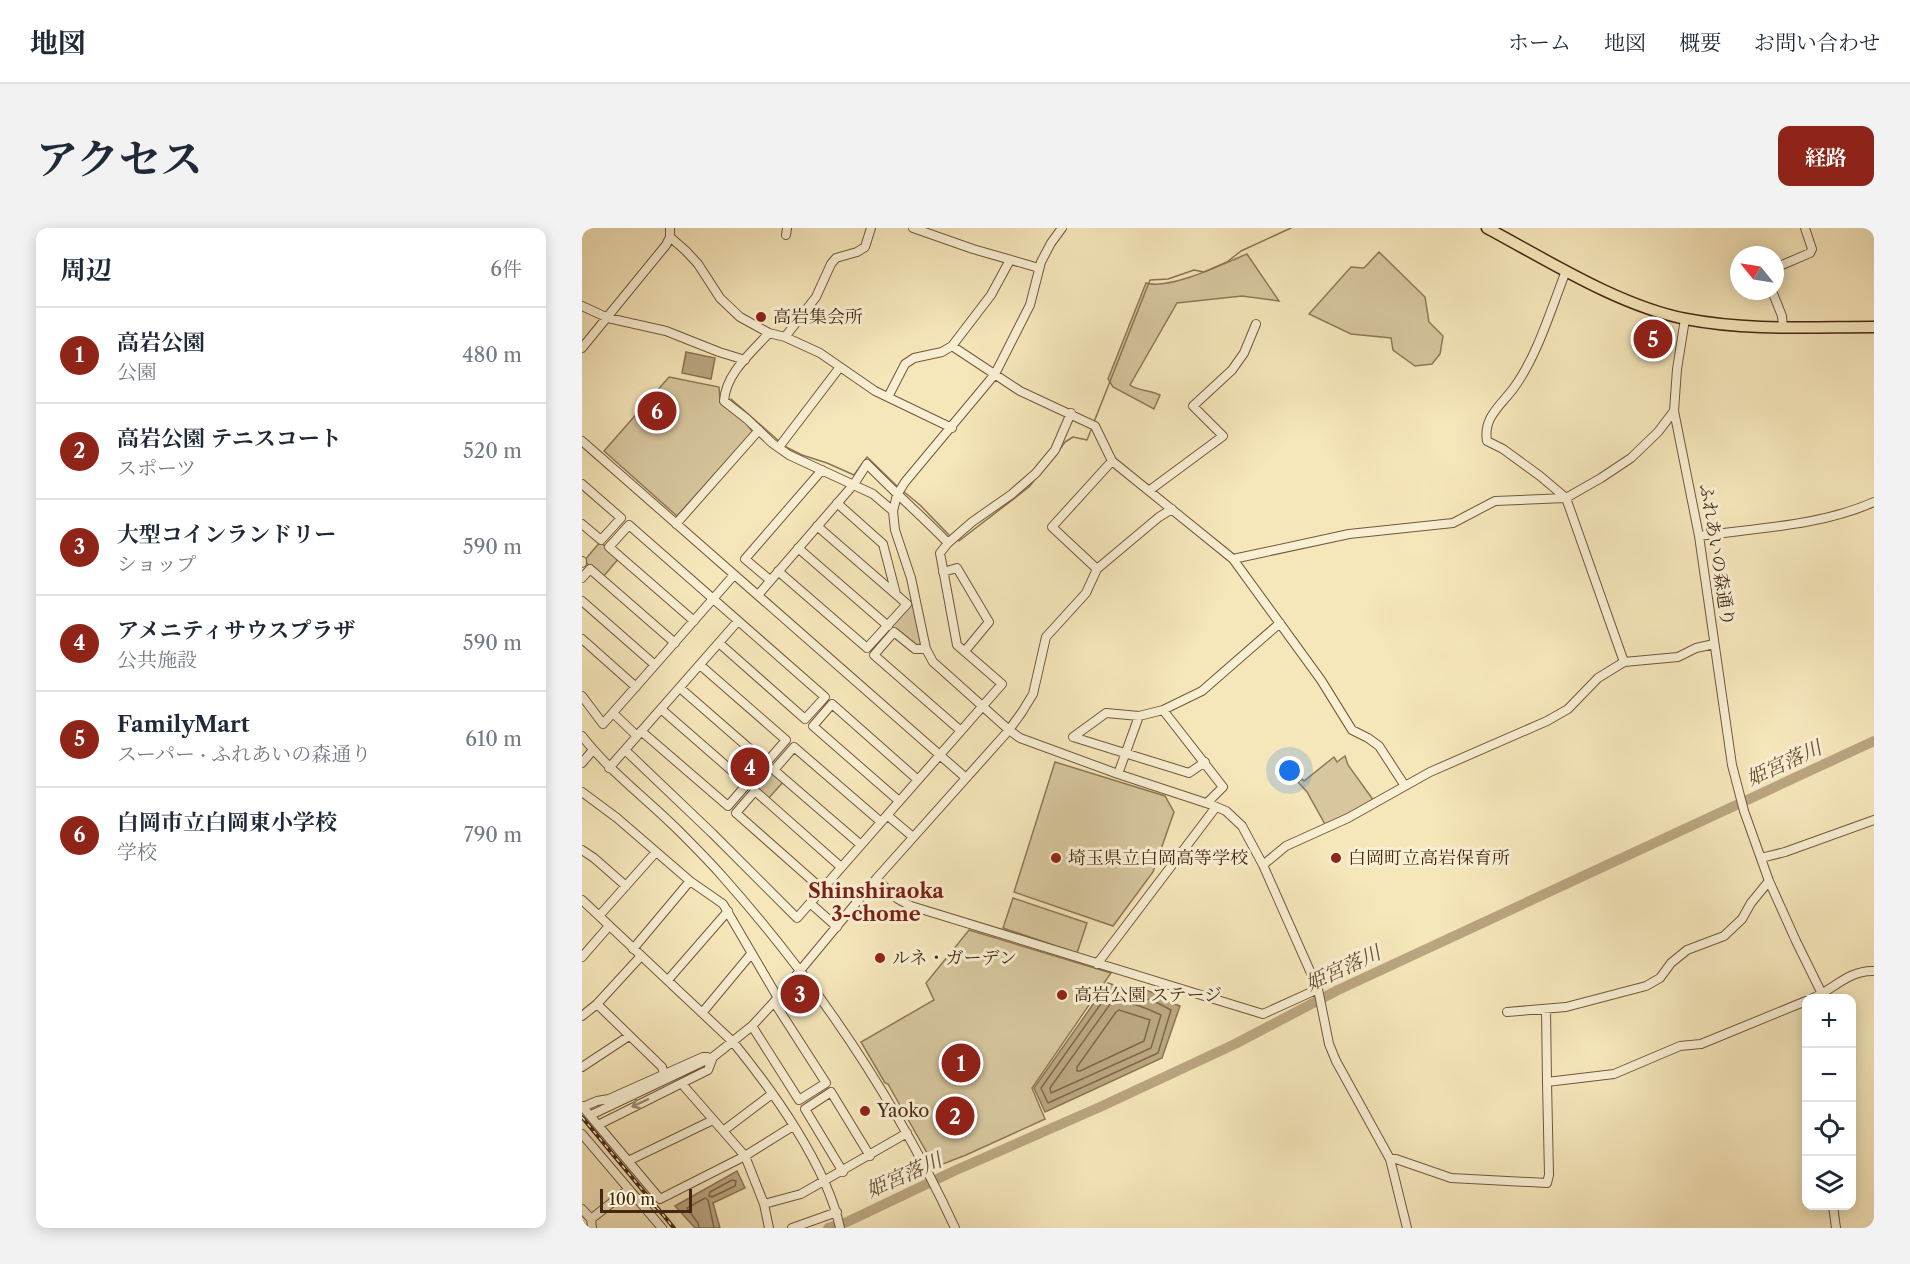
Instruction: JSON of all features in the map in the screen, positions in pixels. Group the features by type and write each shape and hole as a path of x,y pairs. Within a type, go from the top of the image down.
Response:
{"main road":[{"path":"1486,228 1625,300 1685,319 1744,327 1874,327"}],"street":[{"path":"785,337 816,297 831,264 836,258 857,252 865,247 870,228"},
{"path":"913,228 973,249 1039,268"},
{"path":"1062,228 1051,243 1039,268 1030,305 995,374 905,482 897,495 893,511 895,530 911,578 926,649 933,662 1020,738 1207,803 1226,812 1242,826 1263,865 1318,989 1329,1044 1336,1061 1390,1159 1407,1228"},
{"path":"1784,264 1810,253 1812,244 1804,228"},
{"path":"582,348 608,318 670,233 698,264 720,298 740,317 769,333 785,337 820,353 875,391 952,428"},
{"path":"888,397 905,364 914,358 942,352 952,346 991,296 1010,260"},
{"path":"1566,271 1529,362 1514,388 1490,415 1486,432 1487,441 1540,476 1566,498 1624,662"},
{"path":"1776,300 1782,316 1783,327"},
{"path":"582,306 608,318 666,331 745,360"},
{"name":"ふれあいの森通り","path":"1685,319 1677,369 1674,411 1699,536 1732,765 1743,808 1761,858"},
{"path":"1150,490 1222,436 1193,406 1232,370 1244,353 1256,324"},
{"path":"769,333 729,380 725,389 724,401 779,447 805,463 873,494 893,511"},
{"path":"952,346 1020,392 1071,413 1095,426 1112,461 1233,559 1321,680 1352,730 1379,746 1406,786"},
{"path":"779,447 840,367"},
{"path":"1233,559 1349,534 1454,523 1495,501 1566,498 1630,458 1658,432 1674,411"},
{"path":"625,750 796,918 1002,684 957,645 939,553 972,522 1012,494 1036,473 1055,450 1071,413"},
{"path":"676,524 759,430"},
{"path":"582,441 966,778"},
{"path":"1097,569 1052,526 1112,461"},
{"path":"758,595 854,484 867,465 897,495 917,510 948,543"},
{"path":"770,580 745,559 822,470"},
{"path":"582,484 621,518 601,540 582,524"},
{"path":"1699,536 1746,531 1850,513 1874,502"},
{"path":"837,503 883,544 896,594"},
{"path":"593,1114 713,1057 752,1026 876,879 1009,730 1033,694 1046,637 1086,593 1097,569 1159,517 1172,509"},
{"path":"694,621 609,547 628,525 825,697 805,719 719,644"},
{"path":"778,571 867,648 888,626 907,604 817,526"},
{"path":"798,548 888,626"},
{"path":"943,572 957,568 989,622 965,651"},
{"path":"582,578 590,569 675,643"},
{"path":"582,696 603,724 734,575"},
{"path":"582,601 656,665"},
{"path":"609,768 738,621"},
{"path":"1204,762 1189,773 1073,737 1106,713 1139,716 1163,710 1202,691 1280,623"},
{"path":"926,649 915,649 894,632 874,655 961,731"},
{"path":"582,639 636,687"},
{"path":"1263,865 1286,846 1337,824 1430,772 1547,721 1568,709 1598,678 1624,662 1677,657 1696,648 1714,644"},
{"path":"680,688 766,763 786,740 700,665"},
{"path":"899,801 813,726 832,704 918,780"},
{"path":"613,713 728,806 747,784 661,709"},
{"path":"1163,710 1223,787 1207,803"},
{"path":"1119,774 1139,716"},
{"path":"582,736 609,768 679,831 716,869 800,969 867,1065 929,1173 955,1228"},
{"path":"861,845 774,770 794,747 884,819 913,837"},
{"path":"582,763 593,750"},
{"path":"822,889 736,813 755,791 841,867"},
{"path":"582,792 617,818 690,881 723,904 776,1000 826,1083 799,1100 752,1026"},
{"path":"1097,964 1216,807"},
{"path":"1822,994 1769,882 1761,858 1874,820"},
{"path":"582,850 626,885"},
{"path":"599,916 656,852"},
{"path":"876,879 897,898 911,906 1263,1014 1318,989"},
{"path":"633,949 690,881"},
{"path":"1507,1012 1546,1009 1591,1001 1646,986 1660,978 1671,963 1687,950 1724,936 1742,919 1751,903 1769,882"},
{"path":"582,900 733,1042 793,1126 825,1182 837,1212 840,1228"},
{"path":"810,903 837,927"},
{"path":"668,980 728,911"},
{"path":"582,957 609,926"},
{"path":"702,1013 751,954"},
{"path":"582,1016 597,1004 641,956"},
{"path":"1826,994 1854,973 1874,971"},
{"path":"1547,1082 1614,1074 1680,1046 1701,1044 1802,1003"},
{"path":"597,1004 662,1067 664,1074"},
{"path":"1390,1159 1451,1178 1547,1183 1549,1176 1546,1009"},
{"path":"582,1067 629,1036"},
{"path":"713,1057 703,1057 609,1099 583,1107 660,1199 745,1156 793,1126"},
{"path":"598,1125 708,1070 713,1057"},
{"path":"682,1084 745,1156 764,1204 768,1228"},
{"path":"843,1172 805,1109 831,1092 870,1156"},
{"path":"723,1131 772,1094"},
{"path":"628,1161 713,1120"},
{"path":"764,1204 801,1194 843,1172 907,1133"},
{"path":"582,1134 662,1228"},
{"path":"582,1209 591,1223 629,1189"},
{"path":"1834,1210 1836,1228"},
{"path":"792,1228 837,1212"}],"shaded area":[{"path":"1379,252 1425,297 1429,322 1443,336 1440,354 1432,364 1415,366 1393,350 1391,338 1351,334 1309,314 1351,267 1364,268"},
{"path":"1247,254 1279,301 1242,296 1177,303 1130,385 1160,395 1154,409 1113,387 1108,379 1146,283 1169,283 1182,280"},
{"path":"669,377 719,387 720,402 744,421 753,432 677,516 604,451"},
{"path":"600,542 619,558 603,577 584,561"},
{"path":"912,601 921,644 914,646 891,627"},
{"path":"1345,756 1348,765 1374,801 1326,826 1307,792 1298,782 1302,779 1304,781 1334,757 1337,762"},
{"path":"1055,762 1165,796 1174,812 1153,872 1113,926 1014,892"},
{"path":"766,764 784,781 768,799 750,782"},
{"path":"1013,898 1087,923 1077,953 1003,928"},
{"path":"969,930 1111,973 1032,1088 1045,1119 935,1167 888,1084 885,1083 861,1042 934,1000 926,983"}],"water":[{"path":"686,352 715,358 711,379 682,373"},
{"path":"1108,983 1144,995 1146,990 1156,994 1156,997 1180,1006 1162,1058 1045,1112 1034,1088"},
{"path":"737,1171 745,1188 713,1203 720,1228 695,1228 675,1206"}],"waterway":[{"path":"1094,422 1150,280 1168,279 1194,270 1204,272 1227,262 1241,251 1291,228"},
{"path":"731,399 780,442"},
{"path":"1060,449 1073,437 1087,440 1091,430"},
{"path":"786,447 854,475 867,457 897,486"},
{"path":"1045,468 1052,460"},
{"path":"956,539 959,541 1029,487 1036,478"},
{"path":"903,491 949,535"},
{"name":"姫宮落川","path":"828,1228 847,1222 954,1171 1100,1107 1235,1044 1338,990 1874,741"}],"railway":[{"path":"582,1117 674,1228"}],"place":[{"name":"高岩集会所","path":"761,317"},
{"name":"FamilyMart","path":"1653,339"},
{"name":"白岡市立白岡東小学校","path":"657,411"},
{"name":"アメニティサウスプラザ","path":"750,767"},
{"name":"埼玉県立白岡高等学校","path":"1056,858"},
{"name":"白岡町立高岩保育所","path":"1336,858"},
{"name":"ルネ・ガーデン","path":"880,958"},
{"name":"大型コインランドリー","path":"800,994"},
{"name":"高岩公園 ステージ","path":"1062,995"},
{"name":"高岩公園","path":"961,1063"},
{"name":"Yaoko","path":"865,1111"},
{"name":"高岩公園 テニスコート","path":"955,1116"}],"district":[{"name":"Shinshiraoka 3-chome","path":"876,902"}]}
